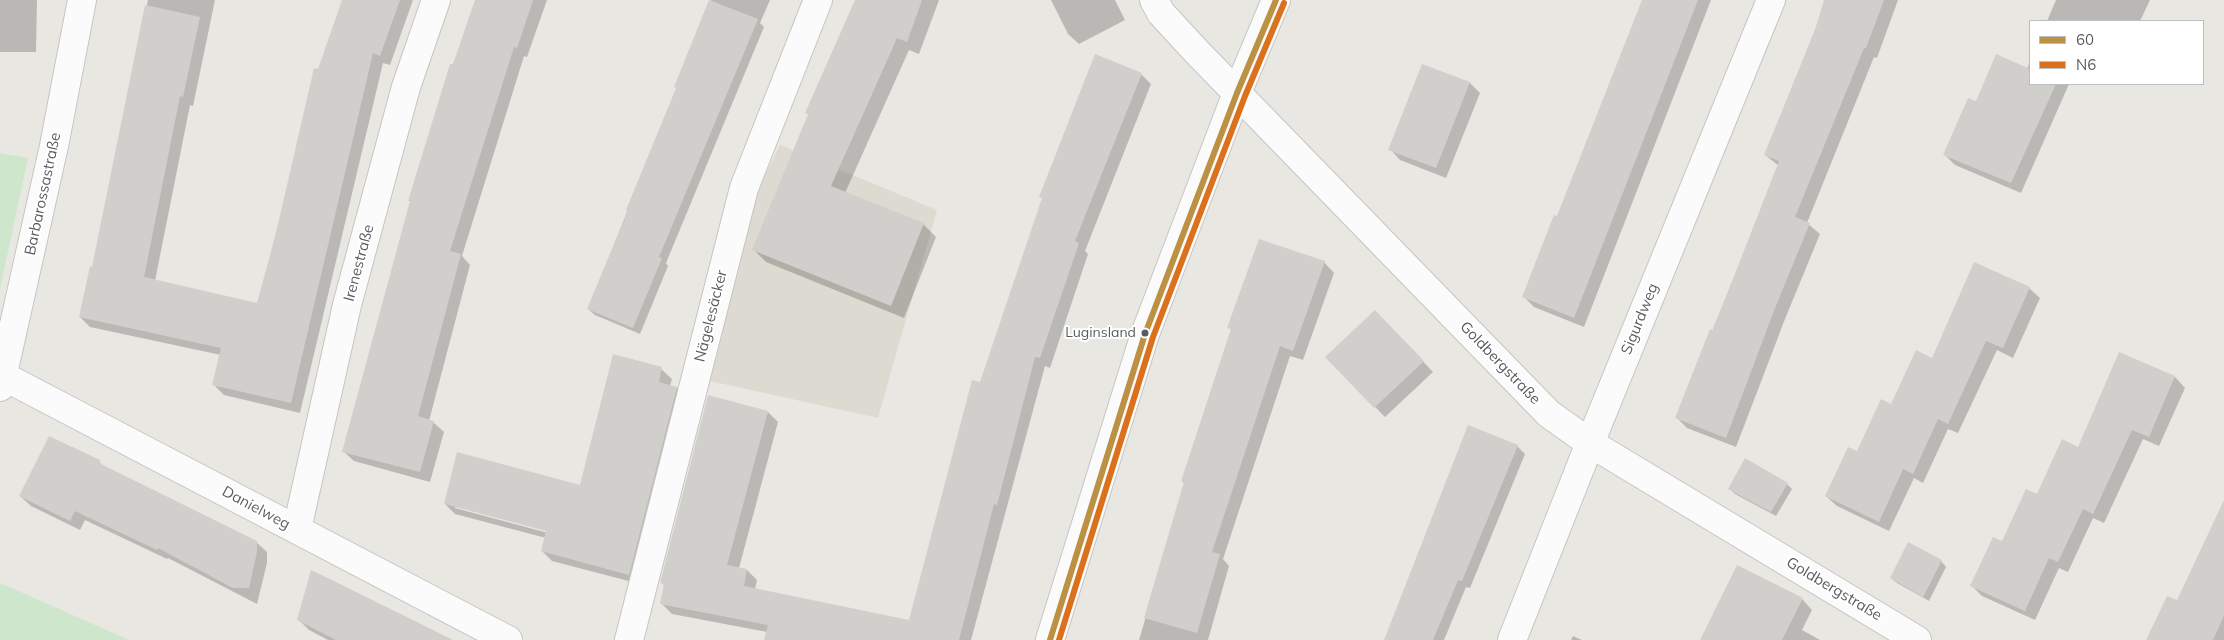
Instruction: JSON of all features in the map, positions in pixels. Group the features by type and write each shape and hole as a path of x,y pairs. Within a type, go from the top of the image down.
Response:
{"street":[{"name":"Barbarossastraße","path":"2,381 54,146 82,0"},
{"name":"Irenestraße","path":"298,529 347,306 406,87 436,0"},
{"name":"Nägelesäcker","path":"628,640 744,188 818,0"},
{"name":"Goldbergstraße","path":"1154,0 1161,13 1548,414 1590,443 1917,640"},
{"path":"1050,640 1145,334 1237,92 1276,0"},
{"name":"Sigurdweg","path":"1512,640 1590,443 1771,0"},
{"name":"Danielweg","path":"2,381 298,529 508,640"}],"shaded area":[{"path":"780,145 937,210 878,418 710,381 754,198"}],"green space":[{"path":"0,153 28,158 0,289"},
{"path":"0,583 129,640 0,640"}],"building":[{"path":"342,0 400,0 380,56 373,53 291,403 212,385 221,348 79,317 90,266 92,267 145,5 200,17 183,97 180,96 144,277 257,303 276,233 314,68 318,69"},
{"path":"475,0 533,0 517,48 514,47 450,251 461,254 418,416 434,421 420,472 342,452 410,201 408,201 450,64 453,64"},
{"path":"709,0 758,19 659,257 662,258 633,328 587,309 628,211 626,210 676,88 674,87"},
{"path":"855,0 922,0 907,42 897,38 831,186 924,223 891,306 752,250 808,114 805,113"},
{"path":"1642,0 1698,0 1574,318 1522,297 1554,215 1557,216"},
{"path":"1824,0 1884,0 1866,48 1864,48 1795,217 1810,223 1775,308 1726,438 1675,418 1710,329 1713,330 1779,161 1764,155 1815,30"},
{"path":"1095,54 1142,73 1075,241 1079,243 1040,358 1035,357 997,505 994,504 959,640 764,640 768,625 660,604 664,584 660,583 708,395 768,411 727,565 747,569 744,586 909,620 972,380 980,382 1042,198 1039,197"},
{"path":"1996,54 2029,69 2029,85 2056,85 2011,183 1943,155 1968,98 1976,101"},
{"path":"1422,64 1470,82 1436,168 1388,150"},
{"path":"1259,239 1325,261 1293,351 1280,346 1212,552 1220,554 1197,633 1144,618 1184,482 1181,481 1231,329 1227,328"},
{"path":"1974,262 2030,287 2003,348 1986,341 1948,424 1938,419 1913,474 1903,469 1879,522 1825,496 1848,447 1857,451 1881,399 1891,404 1916,350 1932,358"},
{"path":"1375,310 1424,361 1374,408 1325,357"},
{"path":"2119,352 2175,376 2149,437 2132,430 2093,514 2083,509 2058,562 2049,558 2025,611 1970,586 1993,537 2002,541 2026,489 2037,494 2062,439 2078,447"},
{"path":"613,354 662,367 659,382 677,387 629,575 541,551 546,531 444,504 457,452 580,485"},
{"path":"1468,425 1518,445 1462,581 1458,580 1433,640 1384,640"},
{"path":"49,436 100,460 99,463 257,541 257,552 249,588 233,588 158,548 157,550 75,511 70,521 19,496"},
{"path":"1745,458 1788,483 1771,512 1728,489"},
{"path":"2224,500 2224,615 2213,640 2146,640 2167,596 2177,600"},
{"path":"1908,542 1942,560 1923,597 1890,578"},
{"path":"1737,565 1803,598 1782,640 1700,640"},
{"path":"311,570 453,640 336,640 297,620"}],"transit line":[{"name":"60","path":"1050,640 1145,334 1237,93 1276,0"},
{"name":"N6","path":"1059,640 1153,337 1245,96 1284,3"}],"place":[{"name":"Luginsland","path":"1145,333"}]}
